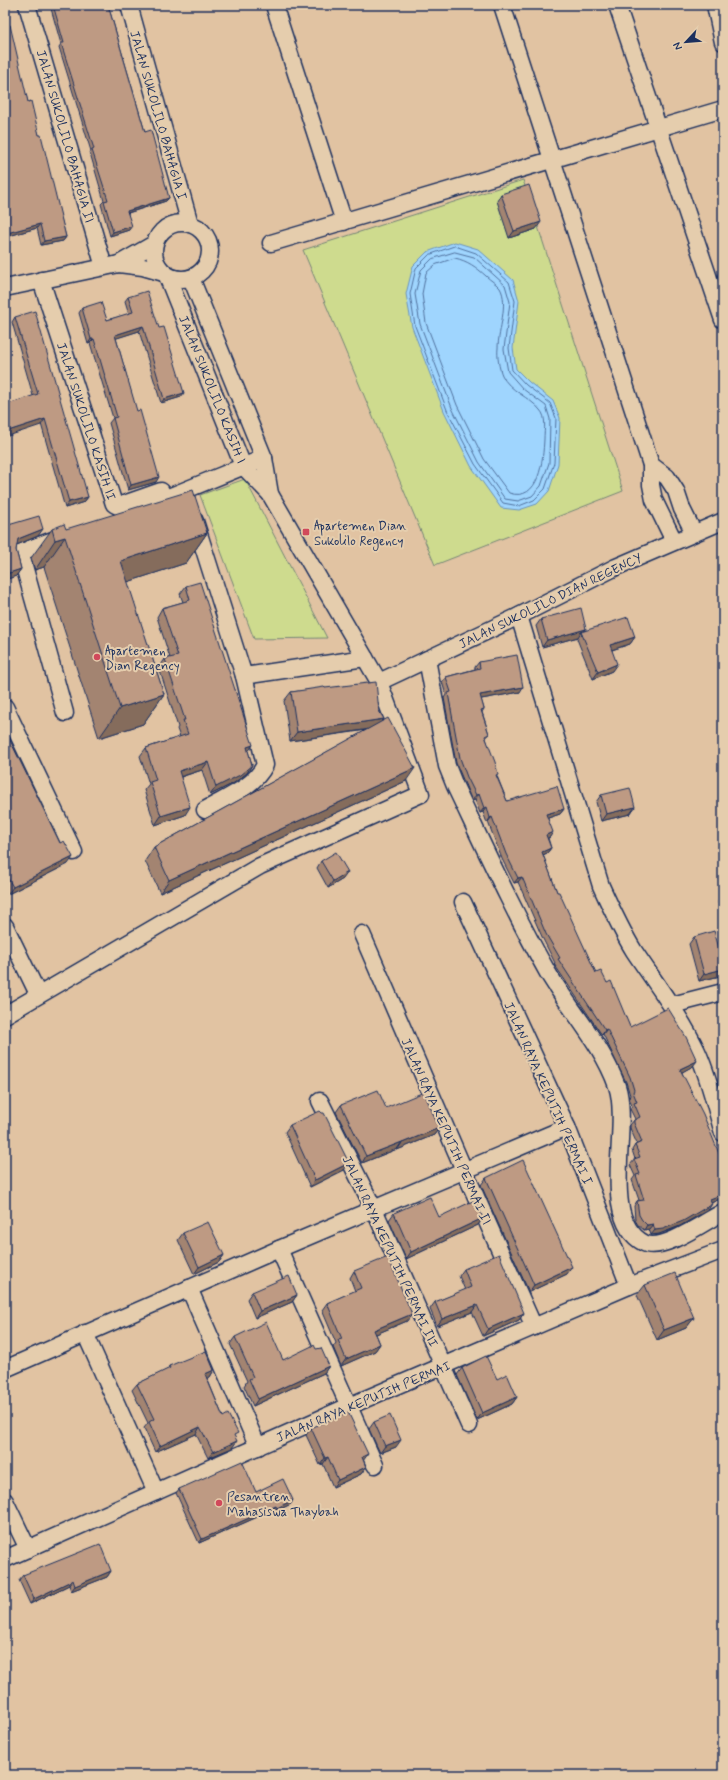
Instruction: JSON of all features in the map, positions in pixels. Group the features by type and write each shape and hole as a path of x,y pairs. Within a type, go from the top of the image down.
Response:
{"street":[{"name":"JALAN SUKOLILO BAHAGIA II","path":"27,5 112,265"},
{"name":"JALAN SUKOLILO BAHAGIA I","path":"129,5 190,224"},
{"path":"274,5 344,222"},
{"path":"502,5 652,464 651,485 654,500 674,542"},
{"path":"617,5 723,320"},
{"path":"715,5 723,42"},
{"path":"271,243 723,109"},
{"path":"5,288 112,265 154,250 159,234 168,226 179,223 190,224 200,230 208,239 210,251 208,262 202,272 176,277 143,267 112,265"},
{"name":"JALAN SUKOLILO KASIH I","path":"154,250 158,267 176,277 264,458 270,494"},
{"name":"JALAN SUKOLILO KASIH I","path":"38,994 260,866 290,851 421,795 379,682 270,494 243,466 176,277"},
{"name":"JALAN SUKOLILO KASIH II","path":"41,280 114,504 118,506 159,491 168,498"},
{"name":"JALAN SUKOLILO KASIH II","path":"114,518 186,491 264,458"},
{"path":"652,464 667,477 676,491 682,509 694,533"},
{"path":"186,491 244,676 265,765 260,775 251,784 205,810"},
{"name":"JALAN SUKOLILO DIAN REGENCY","path":"379,682 519,616 616,567 723,521"},
{"path":"65,713 21,553 28,548 73,533"},
{"path":"519,616 601,886 610,906 634,949 672,1005 697,1052 716,1080 723,1133"},
{"path":"244,676 365,658"},
{"path":"427,659 447,766 455,786 513,906 546,969 599,1050 614,1078 619,1093 621,1127 618,1196 623,1219 632,1234 645,1244 660,1245 673,1240 723,1212"},
{"path":"5,707 74,852"},
{"name":"JALAN RAYA KEPUTIH PERMAI I","path":"462,902 567,1127 629,1286"},
{"path":"5,926 38,994 5,1015"},
{"name":"JALAN RAYA KEPUTIH PERMAI II","path":"362,934 534,1327"},
{"path":"672,1005 723,992"},
{"name":"JALAN RAYA KEPUTIH PERMAI III","path":"320,1101 374,1209 469,1425"},
{"path":"5,1369 279,1249 567,1127"},
{"path":"279,1249 375,1465"},
{"name":"JALAN RAYA KEPUTIH PERMAI","path":"5,1559 349,1406 629,1286 723,1250"},
{"path":"189,1288 258,1446"},
{"path":"86,1334 156,1492"},
{"path":"5,1501 28,1549"}],"green space":[{"path":"523,180 623,491 435,565 303,250"},
{"path":"245,479 327,638 254,639 200,495"}],"water":[{"path":"455,242 478,249 513,280 519,301 513,348 516,369 529,382 553,401 560,418 558,464 549,491 537,504 519,510 501,508 471,466 444,411 412,327 406,294 413,266 427,252"}],"building":[{"path":"53,5 108,5 145,132 151,130 169,198 127,211 132,226 113,232 104,201 108,200 92,150 94,149 61,43 64,43"},
{"path":"5,20 6,25 10,25 28,102 31,101 39,135 41,135 66,237 44,241 40,224 7,233 5,227"},
{"path":"529,185 541,222 514,231 501,194"},
{"path":"147,291 159,328 164,327 184,393 164,399 143,326 115,335 137,411 140,410 159,477 131,485 113,418 117,417 94,339 91,339 82,308 101,302 107,320 133,312 128,297"},
{"path":"35,311 88,497 69,502 45,419 5,432 5,405 38,394 15,317"},
{"path":"193,490 207,533 121,561 164,694 120,708 65,537 55,540 52,529 64,524 66,529"},
{"path":"39,516 43,529 18,539 16,550 21,569 9,573 5,560 5,526"},
{"path":"200,582 253,745 247,747 252,765 240,775 216,787 208,762 179,771 190,807 161,816 150,782 156,780 146,748 188,734 183,720 185,720 165,659 178,656 162,608 190,600 186,586"},
{"path":"581,608 586,629 547,640 541,619"},
{"path":"628,617 635,637 610,645 617,664 598,672 581,632"},
{"path":"517,655 523,687 480,695 484,709 481,710 489,734 485,736 495,762 498,774 496,775 507,801 557,786 564,809 546,814 553,832 546,835 551,848 542,852 557,892 559,892 596,973 601,971 607,983 611,981 630,1027 668,1008 686,1037 697,1061 680,1069 703,1114 720,1156 723,1156 723,1194 710,1199 712,1204 683,1221 663,1229 655,1230 653,1224 647,1225 639,1215 637,1201 644,1200 636,1175 640,1174 634,1159 640,1157 635,1145 642,1142 634,1123 634,1120 640,1117 634,1103 637,1102 630,1077 607,1029 605,1030 558,959 560,958 546,934 522,877 518,878 506,854 492,817 490,818 487,807 484,808 479,794 476,795 460,758 448,693 451,692 446,677 480,668 479,662"},
{"path":"376,682 379,711 384,719 297,732 291,692"},
{"path":"388,718 415,768 169,880 154,847"},
{"path":"5,730 60,843 64,841 73,857 13,887 5,873"},
{"path":"630,788 635,807 606,814 601,795"},
{"path":"336,852 348,872 333,881 321,861"},
{"path":"714,931 723,962 723,969 704,974 694,937"},
{"path":"378,1090 386,1108 424,1092 439,1128 366,1156 341,1105"},
{"path":"320,1111 324,1113 349,1163 315,1180 290,1125"},
{"path":"523,1160 572,1267 534,1285 486,1178"},
{"path":"430,1197 439,1217 475,1200 483,1218 411,1252 394,1213"},
{"path":"208,1222 224,1255 199,1267 183,1233"},
{"path":"499,1254 524,1313 488,1329 477,1305 442,1319 435,1302 471,1287 464,1269"},
{"path":"388,1257 412,1314 374,1330 380,1344 346,1359 338,1340 342,1339 327,1303 361,1288 354,1271"},
{"path":"675,1273 694,1318 664,1330 645,1285"},
{"path":"289,1276 297,1295 260,1311 252,1292"},
{"path":"266,1322 283,1360 314,1345 316,1349 321,1348 329,1366 258,1399 249,1379 253,1377 235,1337"},
{"path":"206,1351 214,1370 205,1374 223,1417 228,1414 238,1433 234,1435 237,1441 213,1452 200,1427 160,1446 149,1422 154,1419 137,1384 170,1368 169,1366"},
{"path":"486,1356 497,1379 507,1374 517,1397 482,1413 462,1368"},
{"path":"348,1412 368,1454 362,1457 366,1467 338,1480 328,1457 325,1458 311,1428"},
{"path":"390,1415 401,1440 385,1446 374,1422"},
{"name":"Pesantren Mahasiswa Thaybah","path":"242,1461 256,1492 283,1479 293,1500 202,1539 179,1489"},
{"path":"100,1544 111,1571 75,1586 73,1580 34,1599 23,1575"}],"place":[{"name":"Apartemen Dian Sukolilo Regency","path":"306,532"},
{"name":"Apartemen Dian Regency","path":"97,657"},
{"name":"Pesantren Mahasiswa Thaybah","path":"219,1503"}]}
